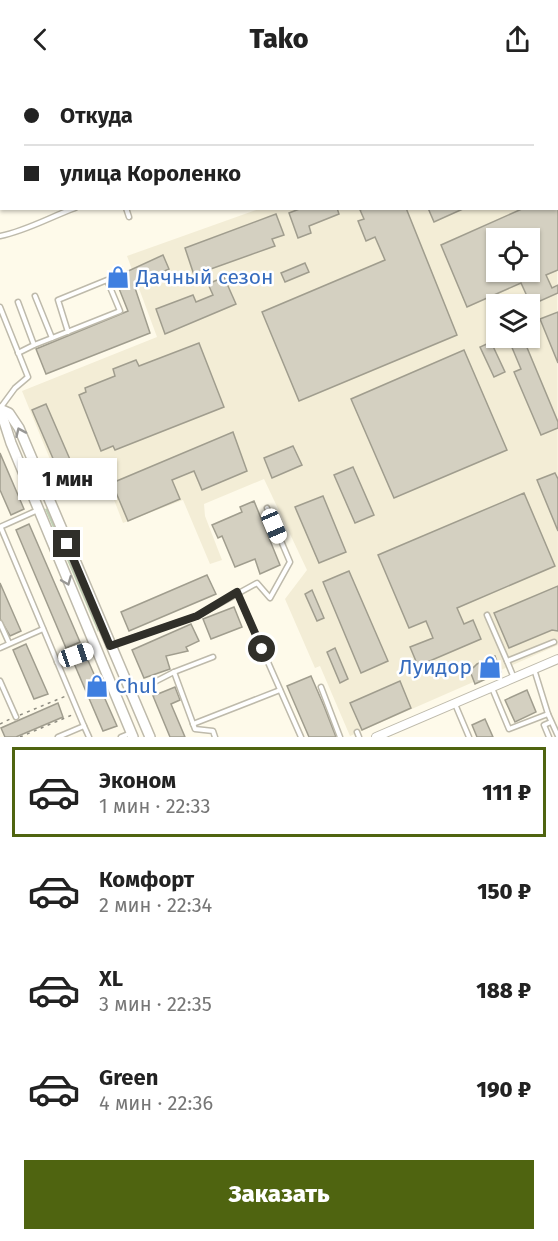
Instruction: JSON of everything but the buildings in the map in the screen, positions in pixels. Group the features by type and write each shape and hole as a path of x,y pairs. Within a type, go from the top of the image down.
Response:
{"street":[{"path":"0,409 9,413 19,428 150,737"},
{"path":"0,409 37,506 132,735"},
{"path":"37,506 47,497"},
{"path":"95,648 110,646"},
{"path":"376,737 390,734 455,703 558,659"}],"lane":[{"path":"0,236 17,232 47,217 69,210"},
{"path":"127,210 129,217"},
{"path":"18,352 34,345 68,332 120,311 107,280 58,300 68,332"},
{"path":"35,296 52,338"},
{"path":"18,302 34,345"},
{"path":"0,307 28,377 15,387 0,409"},
{"path":"37,506 0,527 88,737"},
{"path":"110,646 197,616 257,583 270,598 290,562 267,508"},
{"path":"237,592 301,737"},
{"path":"487,615 514,678"},
{"path":"0,623 9,643"},
{"path":"0,648 43,629"},
{"path":"507,661 554,642"},
{"path":"57,662 95,648"},
{"path":"131,694 174,672 213,657"},
{"path":"534,669 548,714 558,736"},
{"path":"174,672 195,729 213,732 215,737"},
{"path":"0,681 16,717"},
{"path":"321,687 340,737"},
{"path":"492,687 509,729 548,714"},
{"path":"193,724 280,690"},
{"path":"455,703 469,737"},
{"path":"549,737 544,725 551,722"},
{"path":"58,737 84,726"},
{"path":"121,737 132,735"}],"path":[{"path":"0,724 70,694"},
{"path":"20,737 78,712"}],"shaded area":[{"path":"256,210 557,210 558,645 350,736 320,666 315,668 285,599 307,570 264,479 204,504 205,516 222,560 210,564 183,500 123,523 104,474 63,491 22,391 157,337 127,256"}],"green space":[{"path":"48,508 99,630 98,632 45,509"}],"place":[{"name":"Дачный сезон","path":"118,277"},
{"name":"Луидор","path":"490,667"},
{"name":"Chul","path":"97,686"}],"route":[{"path":"67,544 110,646 197,616 237,592 262,649"}]}
